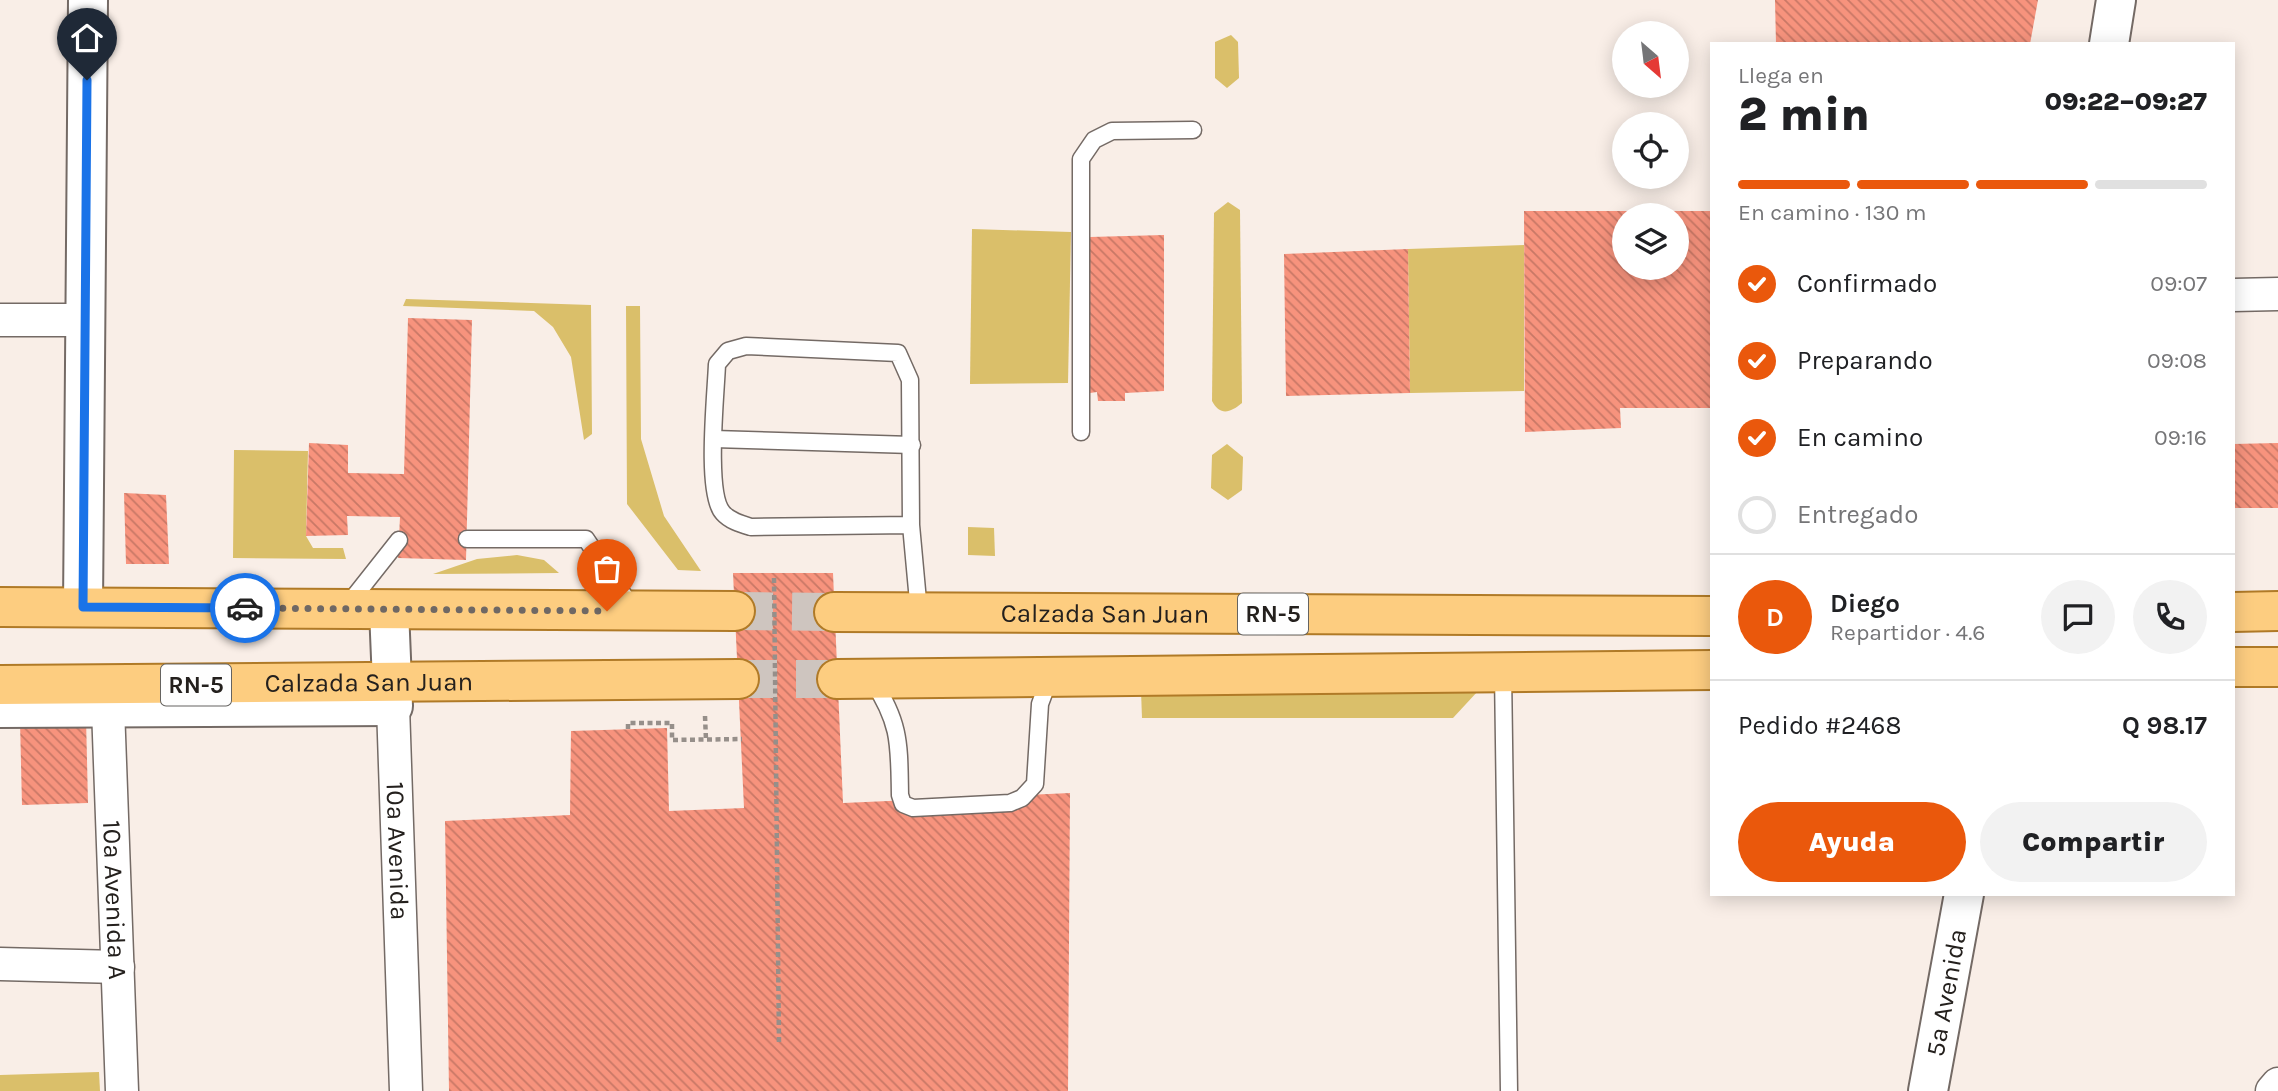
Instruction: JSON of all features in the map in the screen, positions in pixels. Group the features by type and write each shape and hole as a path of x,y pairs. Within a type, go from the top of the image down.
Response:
{"main road":[{"path":"0,607 735,611"},
{"path":"2235,612 2278,611"},
{"name":"Calzada San Juan","path":"834,612 1710,616"},
{"path":"2235,667 2278,667"},
{"path":"854,679 1710,670"},
{"name":"Calzada San Juan","path":"0,685 392,695 739,680"}],"street":[{"path":"83,607 88,0"},
{"path":"2109,42 2116,0"},
{"path":"2235,295 2278,294"},
{"path":"0,320 84,320"},
{"name":"10a Avenida","path":"389,610 406,1091"},
{"name":"Calzada San Juan","path":"0,708 108,708 392,695"},
{"name":"10a Avenida A","path":"108,708 122,1091"},
{"name":"5a Avenida","path":"1927,1091 1964,896"},
{"path":"0,964 118,967"},
{"path":"2272,1091 2278,1084"}],"lane":[{"path":"1081,432 1081,159 1094,140 1112,131 1193,130"},
{"path":"911,524 751,527 733,521 721,512 712,488 717,364 728,351 747,346 898,354 910,380 911,524 919,612"},
{"path":"714,439 912,445"},
{"path":"467,539 586,539 635,611"},
{"path":"344,609 399,540"},
{"path":"1503,672 1509,1091"},
{"path":"854,679 890,706 898,732 900,795 904,804 913,808 1010,803 1022,799 1035,784 1040,704 1051,677"}],"path":[{"path":"774,578 779,1043"},
{"path":"705,720 706,740"},
{"path":"628,729 628,723 671,723 672,740 742,738"}],"shaded area":[{"path":"1231,35 1238,42 1239,78 1227,88 1215,78 1215,42"},
{"path":"1228,202 1240,210 1242,403 1233,409 1222,411 1212,401 1214,213"},
{"path":"972,229 1071,232 1068,383 970,384"},
{"path":"1524,245 1524,391 1410,393 1408,249"},
{"path":"406,299 591,305 592,434 584,440 571,357 553,327 534,311 403,306"},
{"path":"626,306 640,306 641,439 664,516 701,571 678,570 627,504"},
{"path":"1227,444 1243,457 1242,490 1228,500 1211,488 1212,455"},
{"path":"234,450 308,451 306,536 313,548 343,548 346,559 233,558"},
{"path":"968,527 994,528 995,556 968,555"},
{"path":"517,555 544,560 559,573 433,574 477,559"},
{"path":"1141,691 1478,691 1453,718 1142,718"},
{"path":"99,1072 100,1091 0,1091 0,1075"}],"building":[{"path":"1775,0 2038,0 2030,42 1776,42"},
{"path":"1524,211 1612,211 1612,280 1689,280 1689,211 1710,211 1710,408 1620,408 1621,428 1525,432"},
{"path":"1164,235 1164,391 1125,393 1125,401 1098,401 1097,392 1090,393 1090,237"},
{"path":"1408,249 1410,393 1286,396 1284,254"},
{"path":"408,318 472,320 466,560 398,558 400,517 347,516 348,535 306,536 309,443 348,445 348,473 404,474"},
{"path":"2278,443 2278,508 2235,508 2235,444"},
{"path":"124,493 166,495 169,564 126,564"},
{"path":"733,573 833,573 843,803 1070,793 1068,1091 449,1091 445,821 570,815 571,731 667,728 669,811 744,808"},
{"path":"86,718 88,803 22,805 20,721"}],"tunnel":[{"path":"735,611 834,612"},
{"path":"739,679 837,679"}],"way so far":[{"path":"245,608 607,611"}],"route":[{"path":"87,80 83,607 245,608"}]}
